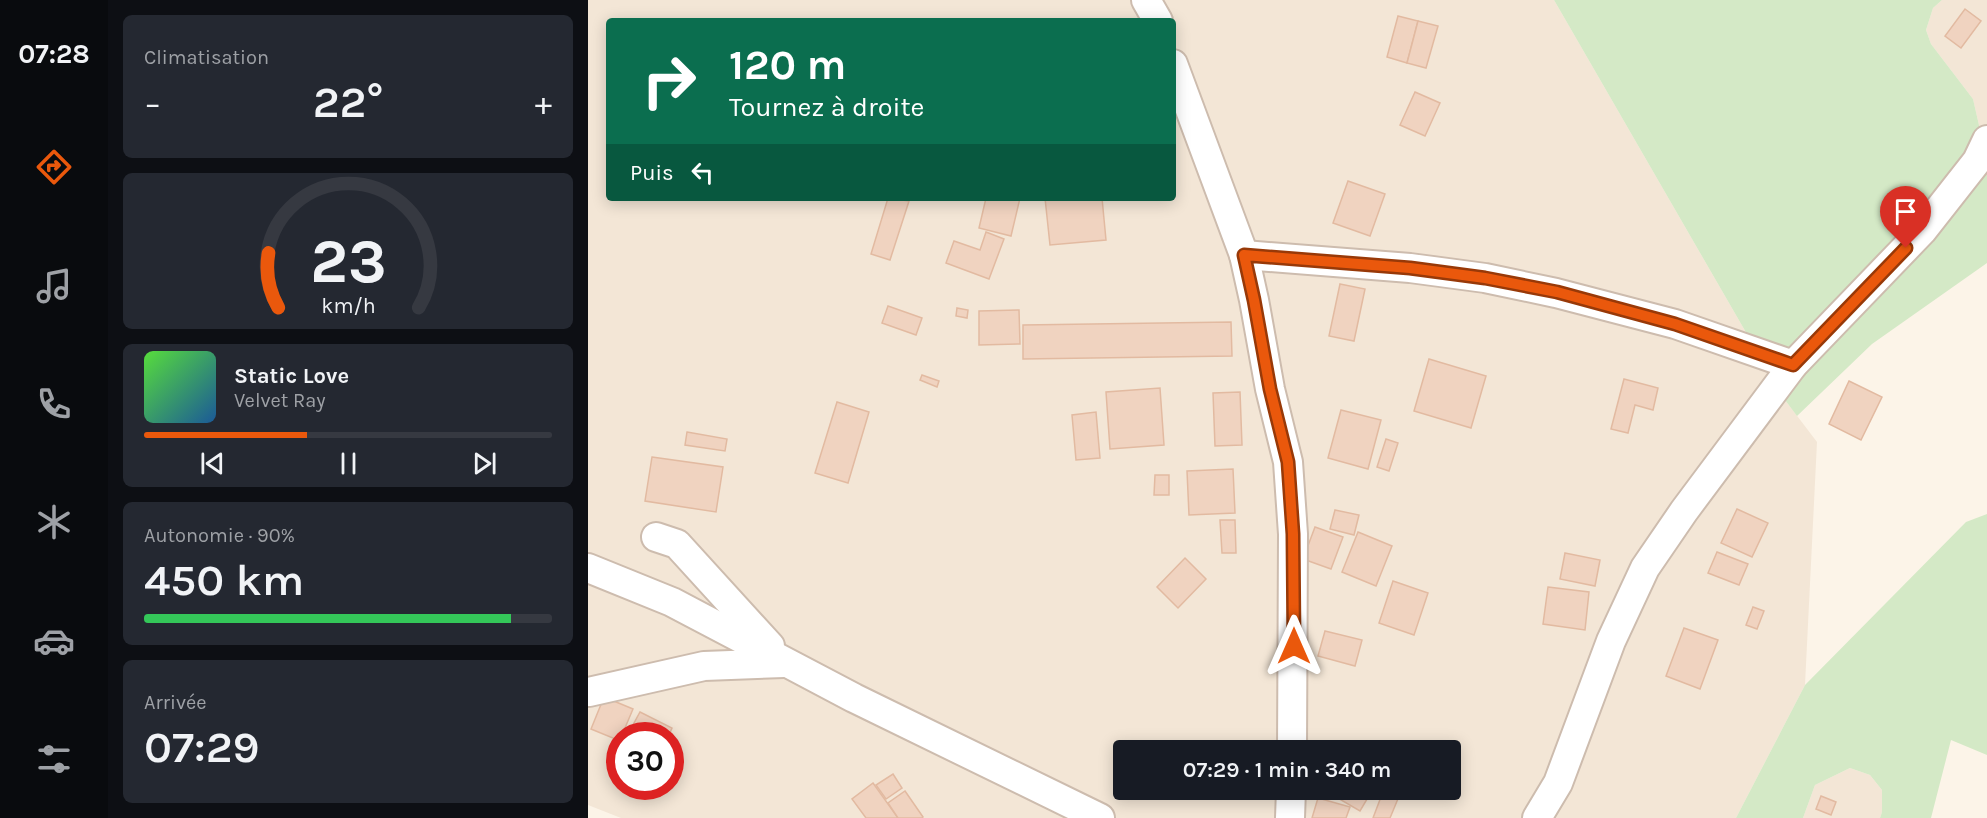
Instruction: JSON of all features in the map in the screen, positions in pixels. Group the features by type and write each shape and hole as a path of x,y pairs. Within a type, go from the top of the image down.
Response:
{"street":[{"path":"1146,0 1156,18"},
{"path":"1176,72 1244,255 1270,389 1288,462 1293,534 1292,740"},
{"path":"1537,818 1558,783 1611,641 1645,568 1684,511 1793,365 1922,231 1977,161 1987,140"},
{"path":"1244,255 1410,268 1485,278 1557,292 1675,324 1793,365"},
{"path":"656,537 676,544 786,663"},
{"path":"588,568 672,602 786,663 1100,818"},
{"path":"589,692 704,666 786,663"},
{"path":"1290,818 1291,800"}],"shaded area":[{"path":"588,0 1554,0 1785,400 1817,442 1805,685 1736,818 621,818 588,805"},
{"path":"1942,0 1987,0 1987,160 1973,99 1931,44 1926,30 1933,8"},
{"path":"1850,768 1870,775 1882,790 1880,818 1803,818 1815,785"}],"green space":[{"path":"1554,0 1942,0 1933,8 1926,30 1931,44 1973,99 1987,160 1987,263 1872,344 1797,416 1785,400"},
{"path":"1987,514 1987,755 1951,740 1931,818 1880,818 1882,790 1870,775 1850,768 1815,785 1803,818 1736,818 1805,685 1966,522"}],"building":[{"path":"1965,9 1981,21 1961,48 1945,36"},
{"path":"1398,16 1418,21 1407,63 1387,57"},
{"path":"1418,21 1438,26 1426,68 1407,63"},
{"path":"1415,92 1440,103 1425,136 1400,125"},
{"path":"1348,181 1385,194 1370,236 1333,223"},
{"path":"887,201 909,201 890,260 871,254"},
{"path":"985,201 1019,201 1011,236 979,228"},
{"path":"1045,201 1102,201 1106,240 1050,245"},
{"path":"986,232 1004,239 989,279 946,263 954,241 980,250"},
{"path":"1340,284 1365,289 1354,341 1329,336"},
{"path":"888,306 922,318 916,335 882,323"},
{"path":"957,308 968,310 967,318 956,316"},
{"path":"1019,310 1020,344 979,345 979,311"},
{"path":"1231,322 1232,356 1023,359 1023,325"},
{"path":"1429,359 1486,376 1471,428 1414,411"},
{"path":"922,375 939,381 937,387 920,380"},
{"path":"1624,379 1658,388 1653,410 1635,405 1628,433 1611,429"},
{"path":"1849,381 1882,397 1861,440 1829,424"},
{"path":"1160,388 1164,445 1110,449 1106,392"},
{"path":"1240,392 1242,445 1215,446 1213,393"},
{"path":"837,402 869,412 848,483 815,473"},
{"path":"1341,410 1381,420 1368,469 1328,458"},
{"path":"1096,412 1100,458 1076,460 1072,415"},
{"path":"687,432 727,439 725,451 685,445"},
{"path":"1386,439 1398,443 1389,471 1377,467"},
{"path":"652,457 723,467 716,512 645,501"},
{"path":"1233,469 1235,513 1189,515 1187,471"},
{"path":"1155,475 1169,475 1169,495 1154,495"},
{"path":"1737,509 1768,523 1752,557 1721,543"},
{"path":"1335,510 1359,515 1354,535 1330,529"},
{"path":"1220,520 1235,520 1236,553 1222,553"},
{"path":"1315,527 1343,537 1331,569 1303,559"},
{"path":"1358,532 1392,546 1376,586 1342,572"},
{"path":"1717,552 1748,564 1739,585 1708,573"},
{"path":"1565,553 1600,560 1595,586 1560,579"},
{"path":"1185,558 1206,579 1178,608 1157,587"},
{"path":"1393,581 1428,593 1414,635 1379,623"},
{"path":"1548,587 1589,592 1585,630 1543,624"},
{"path":"1753,607 1764,611 1757,629 1746,625"},
{"path":"1684,628 1718,640 1700,689 1666,676"},
{"path":"1325,631 1362,640 1355,666 1318,656"},
{"path":"604,697 633,709 628,722 606,722 606,735 591,729"},
{"path":"640,712 660,722 635,722"},
{"path":"893,774 902,788 886,799 876,785"},
{"path":"873,783 898,818 866,818 852,799"},
{"path":"905,791 922,818 898,818 888,803"},
{"path":"1821,796 1836,802 1831,815 1816,809"},
{"path":"1317,800 1350,807 1346,818 1312,818"},
{"path":"1341,800 1366,800 1360,811"},
{"path":"1380,800 1397,800 1390,818 1373,818"}],"route":[{"path":"1294,646 1292,500 1288,462 1270,389 1244,255 1410,268 1485,278 1557,292 1675,324 1793,365 1906,248"}]}
